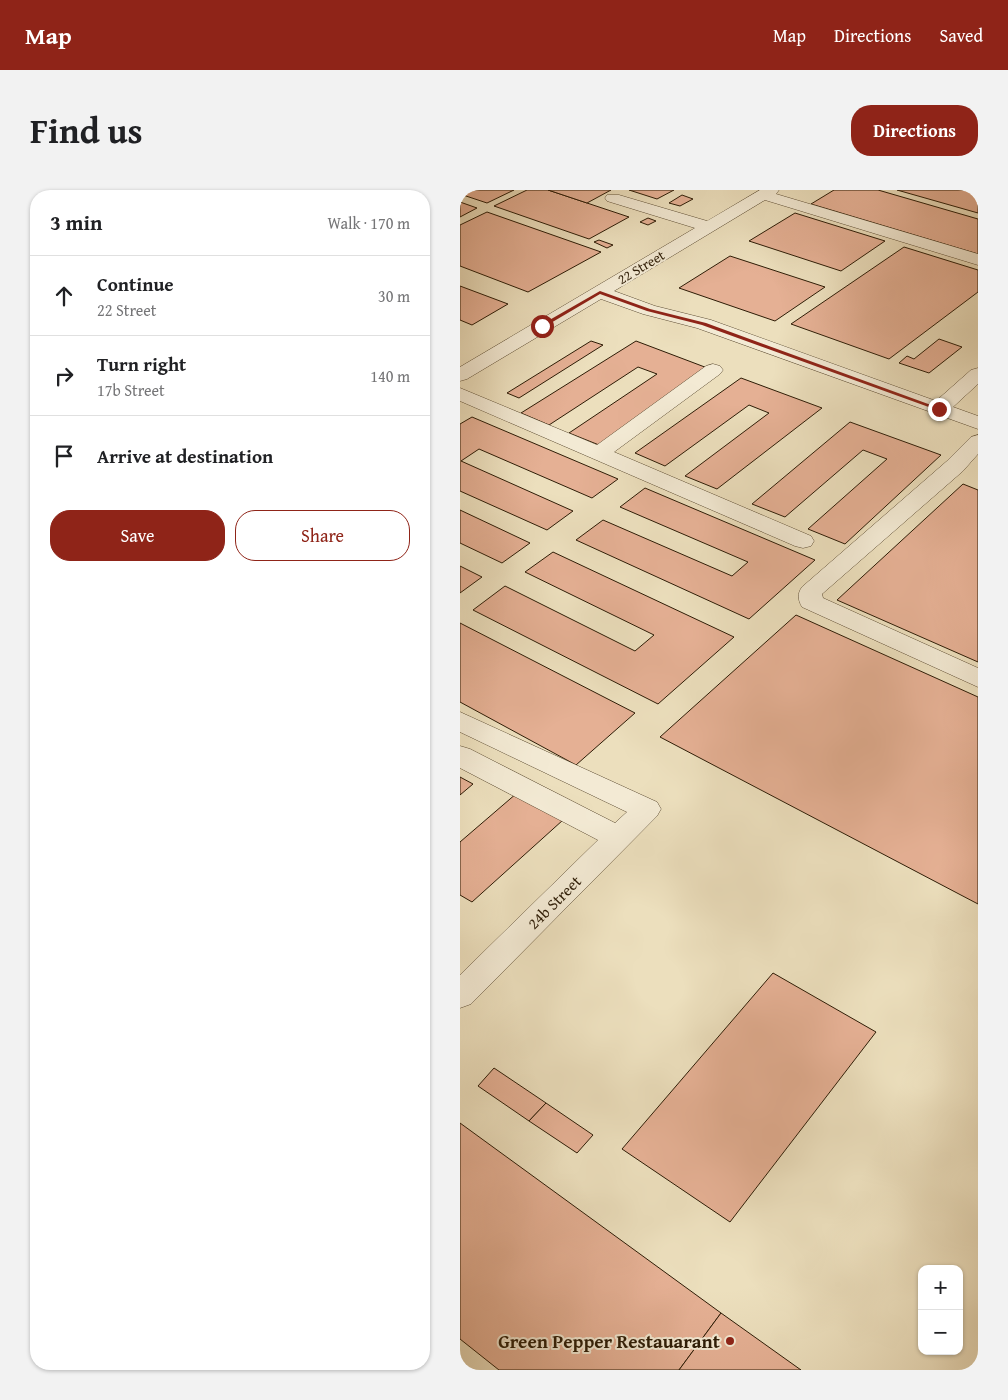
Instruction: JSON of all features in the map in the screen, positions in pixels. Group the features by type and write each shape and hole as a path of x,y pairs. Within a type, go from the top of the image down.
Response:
{"street":[{"name":"22 Street","path":"460,375 768,192"},
{"path":"768,192 978,260"},
{"path":"612,198 709,227"},
{"path":"606,288 648,310 704,324 978,423"},
{"path":"599,453 713,370"},
{"path":"939,409 978,374"},
{"path":"460,394 803,541"},
{"path":"978,441 955,466 810,592 811,602 978,678"},
{"path":"955,466 978,475"},
{"name":"24b Street","path":"460,721 647,809 460,995"},
{"path":"460,756 618,838"}],"building":[{"path":"460,190 514,190 487,203 460,194"},
{"path":"527,190 548,190 629,217 589,239 494,206"},
{"path":"548,190 611,190 587,203"},
{"path":"629,190 674,190 657,199"},
{"path":"834,190 878,190 978,219 978,254 811,204"},
{"path":"897,190 978,190 978,213"},
{"path":"682,195 693,199 680,206 669,203"},
{"path":"460,202 477,208 460,217"},
{"path":"487,212 601,252 528,292 460,266 460,225"},
{"path":"795,213 885,241 841,271 749,241"},
{"path":"648,218 656,221 648,225 640,222"},
{"path":"599,240 613,245 607,248 594,242"},
{"path":"904,247 978,270 978,292 889,359 791,324"},
{"path":"730,256 825,287 775,321 679,288"},
{"path":"460,286 508,304 472,325 460,320"},
{"path":"939,339 962,347 929,373 899,363 907,356 914,359"},
{"path":"591,341 603,345 519,398 507,393"},
{"path":"636,341 710,369 599,445 569,433 657,374 638,367 549,425 521,413"},
{"path":"741,378 822,408 717,489 685,476 769,413 749,405 665,466 635,453"},
{"path":"472,417 618,479 592,498 479,449 461,461 573,511 547,530 460,491 460,424"},
{"path":"850,422 941,455 845,544 808,529 887,459 863,450 785,517 752,504"},
{"path":"963,484 978,490 978,662 837,600"},
{"path":"645,488 815,560 749,619 576,540 603,520 732,576 748,562 620,507"},
{"path":"460,510 530,543 502,563 460,543"},
{"path":"553,552 734,637 658,704 473,610 505,586 635,651 654,635 525,572"},
{"path":"460,566 482,577 460,593"},
{"path":"796,615 978,697 978,904 660,737"},
{"path":"460,623 635,713 576,765 460,702"},
{"path":"460,777 473,784 460,795"},
{"path":"517,793 563,820 472,902 460,895 460,842"},
{"path":"773,973 876,1032 730,1222 622,1149"},
{"path":"494,1068 546,1103 529,1121 478,1086"},
{"path":"546,1103 593,1135 577,1153 529,1121"},
{"path":"460,1123 721,1313 679,1370 499,1370 460,1339"},
{"name":"Green Pepper Restauarant","path":"721,1313 801,1370 679,1370"}],"place":[{"name":"Green Pepper Restauarant","path":"730,1341"}],"route":[{"path":"542,326 600,292 648,310 704,324 939,409"}]}
